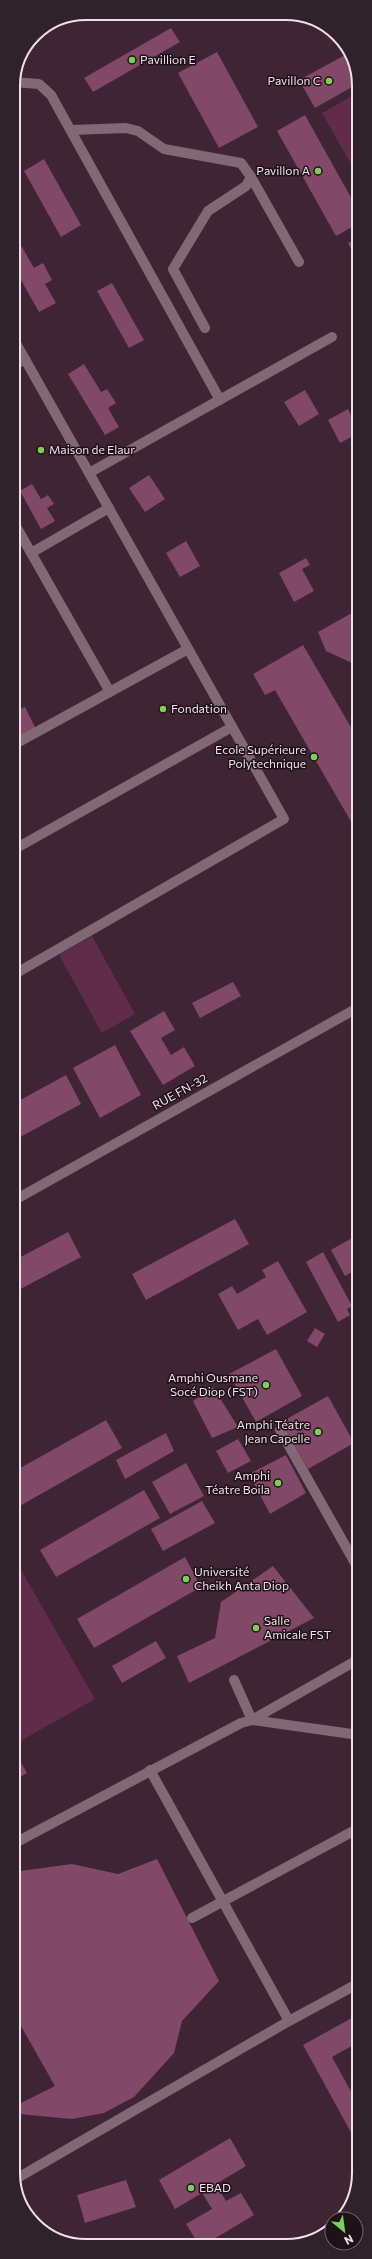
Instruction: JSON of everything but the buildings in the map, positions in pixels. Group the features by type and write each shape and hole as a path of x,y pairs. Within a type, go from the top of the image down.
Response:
{"street":[{"path":"20,83 39,84 46,88 72,130 220,400"},
{"path":"72,130 126,128 138,131 164,149 240,163 251,177 299,262"},
{"path":"205,328 173,269 208,211 246,186 251,177"},
{"path":"89,473 332,337"},
{"path":"20,350 284,819 20,971"},
{"path":"20,362 25,359"},
{"path":"31,553 109,508"},
{"path":"20,533 110,692"},
{"path":"20,741 188,649"},
{"path":"20,846 232,727"},
{"name":"RUE FN-32","path":"20,1197 352,1011"},
{"path":"280,1430 352,1558"},
{"path":"20,1840 226,1730 252,1720 352,1662"},
{"path":"234,1680 252,1720"},
{"path":"252,1720 352,1734"},
{"path":"150,1770 223,1899 289,2021"},
{"path":"192,1918 223,1899 352,1832"},
{"path":"20,2177 289,2021 352,1987"}],"shaded area":[{"path":"352,96 352,166 322,113"},
{"path":"92,936 135,1014 102,1033 59,955"},
{"path":"20,1568 95,1699 20,1741"}],"place":[{"name":"Pavillion E","path":"132,60"},
{"name":"Pavillon C","path":"329,81"},
{"name":"Pavillon A","path":"318,171"},
{"name":"Maison de Elaur","path":"41,450"},
{"name":"Fondation","path":"163,709"},
{"name":"Ecole Supérieure Polytechnique","path":"314,757"},
{"name":"Amphi Ousmane Socé Diop (FST)","path":"266,1385"},
{"name":"Amphi Téatre Jean Capelle","path":"318,1432"},
{"name":"Amphi Téatre Boila","path":"278,1483"},
{"name":"Université Cheikh Anta Diop","path":"186,1579"},
{"name":"Salle Amicale FST","path":"256,1628"},
{"name":"EBAD","path":"191,2188"}]}
